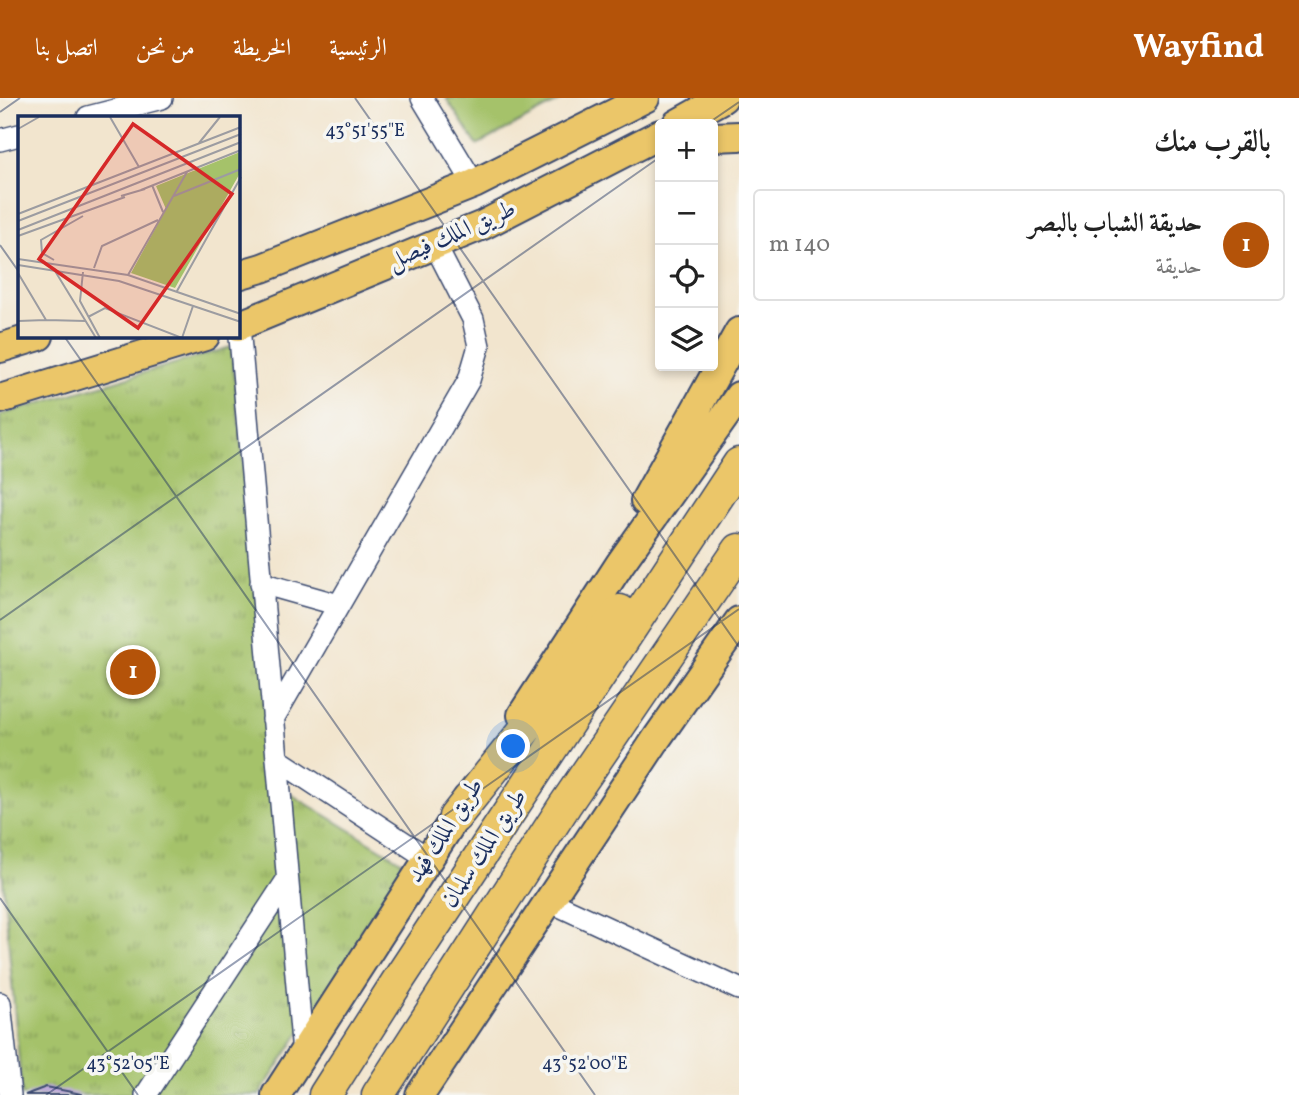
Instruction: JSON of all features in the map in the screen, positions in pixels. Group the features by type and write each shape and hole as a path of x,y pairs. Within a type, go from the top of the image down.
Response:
{"highway":[{"path":"456,817 739,463"},
{"name":"طريق الملك سلمان","path":"326,1095 416,953 739,463"},
{"name":"طريق الملك سلمان","path":"378,1095 565,805 739,550"}],"main road":[{"path":"686,119 723,98"},
{"name":"طريق الملك فيصل","path":"240,274 474,184 637,99"},
{"path":"718,136 739,136"},
{"name":"طريق الملك فيصل","path":"240,326 483,226 655,137"},
{"path":"626,153 655,147"},
{"path":"560,656 739,332"},
{"path":"0,348 32,338"},
{"path":"0,399 198,338"},
{"name":"طريق الملك فهد","path":"276,1095 620,564 739,396"},
{"path":"420,1095 657,738 739,621"}],"street":[{"path":"92,116 162,98"},
{"path":"422,98 474,184"},
{"path":"0,140 18,135"},
{"path":"273,719 469,380 479,346 473,319 435,245"},
{"path":"240,338 303,1054"},
{"path":"261,583 339,605"},
{"path":"277,759 429,859"},
{"path":"146,1095 287,880"},
{"path":"549,901 739,989"},
{"path":"0,1003 9,1095"}],"green space":[{"path":"446,98 565,98 477,145"},
{"path":"231,347 279,787 409,866 259,1095 22,1095 0,847 0,415"}],"building":[{"path":"46,1087 82,1094 82,1095 25,1095"}],"place":[{"name":"حديقة الشباب بالبصر","path":"133,672"}]}
